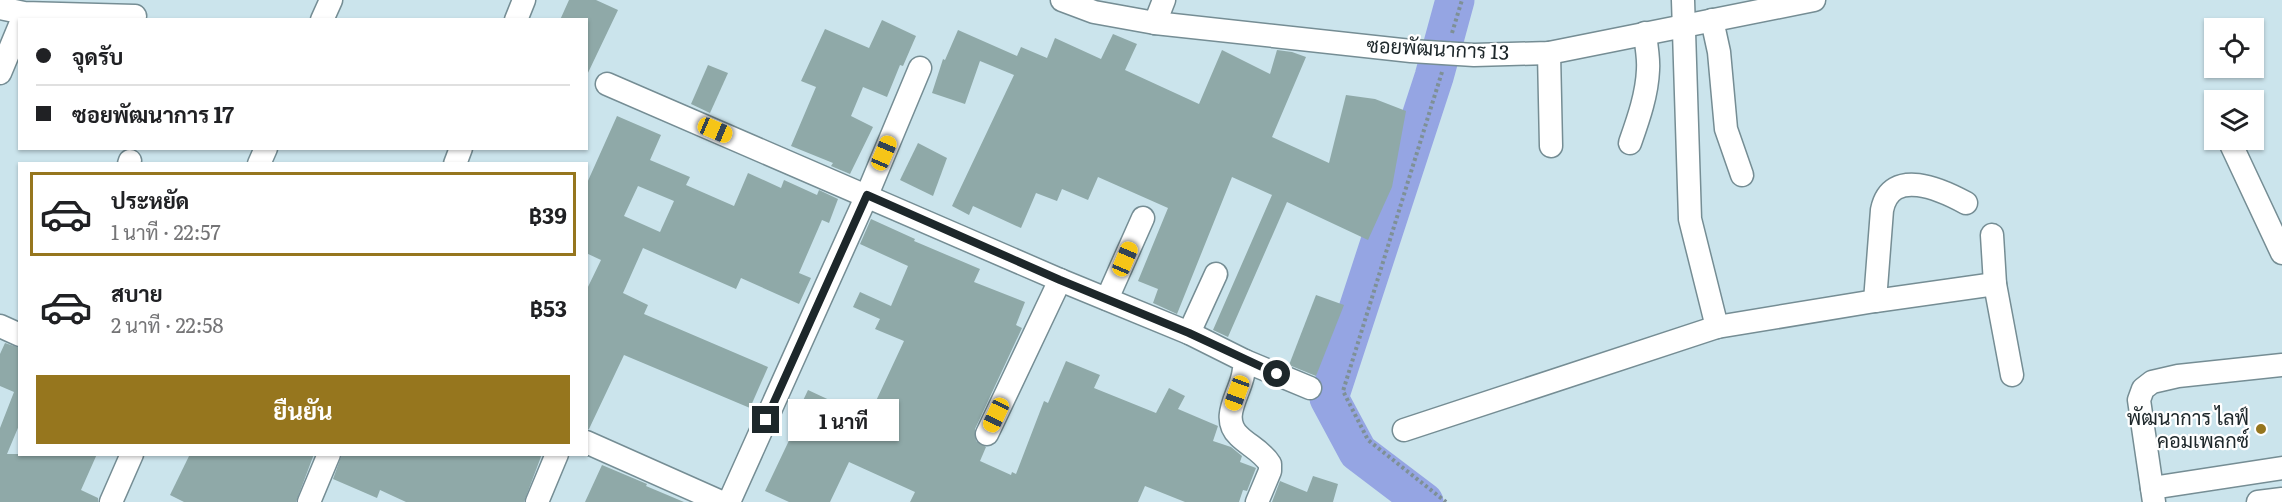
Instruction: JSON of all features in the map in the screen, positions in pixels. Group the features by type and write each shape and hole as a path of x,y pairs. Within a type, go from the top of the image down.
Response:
{"street":[{"path":"323,18 330,0"},
{"path":"517,18 524,0"},
{"name":"ซอยพัฒนาการ 13","path":"1062,0 1094,12 1155,23 1411,51 1474,55 1549,53 1814,0"},
{"path":"1155,23 1164,0"},
{"path":"1683,0 1690,219 1717,327"},
{"path":"0,8 20,18"},
{"path":"60,18 135,16"},
{"path":"1712,20 1719,51 1726,129 1742,175"},
{"path":"0,73 18,29"},
{"path":"1630,143 1641,111 1647,82 1645,33"},
{"path":"1549,53 1551,146"},
{"path":"729,502 867,195 920,69"},
{"path":"607,84 1060,280 1189,333 1245,361 1310,388"},
{"path":"2234,150 2282,253"},
{"path":"1875,301 1882,210 1892,192 1902,185 1915,184 1943,190 1966,203"},
{"path":"1107,299 1143,218"},
{"path":"1992,235 1995,284 2012,375"},
{"path":"1189,333 1216,274"},
{"path":"987,434 1060,280"},
{"path":"1404,430 1717,327 1995,284"},
{"path":"0,326 18,334"},
{"path":"1245,361 1242,381 1230,415 1230,423 1239,436 1260,451 1270,464 1270,471 1257,502"},
{"path":"2282,365 2178,376 2152,382 2143,389 2139,400 2153,495 2282,468"},
{"path":"588,443 721,502"},
{"path":"111,502 131,456"},
{"path":"309,502 328,456"},
{"path":"537,502 556,456"},
{"path":"2258,502 2282,499"}],"path":[{"path":"1446,502 1368,440 1343,391 1444,63 1470,59 1474,55 1474,33 1451,33 1462,0"}],"building":[{"path":"569,0 596,0 618,10 588,73 588,18 561,18"},
{"path":"882,20 916,36 903,66 900,65 887,97 863,87 851,116 873,127 850,174 831,166 833,163 791,146 816,87 801,81 825,29 869,48"},
{"path":"958,30 1017,56 1021,47 1047,58 1055,38 1101,59 1113,34 1137,44 1125,70 1199,104 1222,50 1270,74 1277,50 1306,57 1272,137 1329,163 1346,95 1375,99 1406,111 1392,187 1368,240 1287,202 1228,337 1213,330 1272,195 1232,177 1177,314 1153,303 1158,289 1138,281 1168,208 1098,177 1088,200 1062,189 1057,201 1036,193 1021,228 973,206 969,215 952,206 1014,75 980,61 965,104 932,93 943,59 945,60"},
{"path":"708,65 728,73 710,113 691,104"},
{"path":"617,116 661,135 650,160 690,177 686,185 734,206 748,173 781,188 784,180 817,195 819,190 838,199 829,223 822,220 799,273 811,278 799,304 741,278 736,289 643,248 623,293 648,305 644,314 768,367 750,408 624,355 588,429 588,287 601,260 588,254 588,181","holes":["638,186 674,201 660,232 624,216"]},
{"path":"918,143 947,158 933,196 900,180"},
{"path":"871,219 915,239 914,241 980,269 974,282 1025,302 1016,325 1022,328 975,429 976,441 986,447 980,461 1011,475 1012,472 1016,474 1044,401 1048,403 1066,361 1100,375 1094,388 1156,413 1169,388 1185,396 1178,409 1218,426 1213,441 1231,447 1242,456 1240,462 1256,468 1247,491 1243,490 1239,502 1185,502 1145,486 1138,502 910,502 915,492 849,462 830,502 789,502 765,491 794,430 790,428 808,390 868,418 904,341 875,329 880,319 853,307 860,292 891,306 908,266 860,244"},
{"path":"1316,295 1344,305 1316,376 1289,365"},
{"path":"5,343 18,347 18,428 7,454 96,456 81,490 98,498 98,502 0,502 0,428 14,392 0,386 0,354"},
{"path":"189,456 313,456 296,502 184,502 170,495"},
{"path":"341,456 541,456 524,502 406,502 380,490 377,498 333,479"},
{"path":"602,465 647,484 646,486 684,502 585,502"},
{"path":"1313,476 1338,484 1333,502 1272,502 1280,481 1307,492"}],"waterway":[{"path":"1424,502 1358,452 1329,398 1434,77 1455,0"}],"place":[{"name":"พัฒนาการ ไลฟ์ คอมเพลกซ์","path":"2261,429"}],"route":[{"path":"766,420 867,195 1060,280 1189,333 1277,374"}]}
